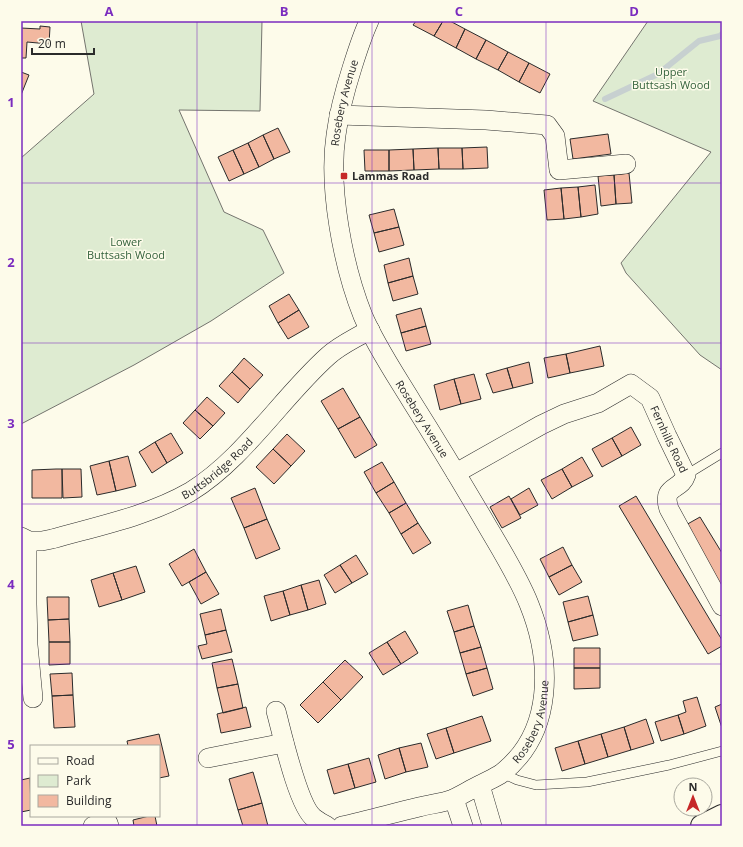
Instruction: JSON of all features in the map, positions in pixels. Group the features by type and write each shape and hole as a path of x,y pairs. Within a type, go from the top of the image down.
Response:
{"street":[{"name":"Rosebery Avenue","path":"342,826 454,799 502,773 527,746 536,726 542,703 544,664 534,620 523,591 456,473 392,369 370,330 351,278 338,219 334,176 336,136 344,96 360,42 369,21"},
{"path":"339,115 486,120 547,125 555,136 560,170 626,164"},
{"name":"Buttsbridge Road","path":"33,698 28,645 24,539 42,541 52,539 135,515 157,507 190,491 217,471 236,453 330,354 364,332 370,330"},
{"name":"Fernhills Road","path":"456,473 541,425 564,414 598,403 631,384 650,398 686,475 685,480 672,489 668,494 666,498 667,503 722,606"},
{"path":"276,711 302,801 313,818 327,826"},
{"path":"208,758 284,743"},
{"path":"480,784 492,826"},
{"path":"454,799 462,826"},
{"path":"702,826 722,816"},
{"path":"93,826 108,823 109,826"}],"lane":[{"path":"686,475 722,453"},
{"path":"502,773 516,780 536,784 587,782 722,751"}],"green space":[{"name":"Lower Buttsash Wood","path":"81,21 262,21 260,111 179,110 224,212 263,230 284,273 211,321 134,365 21,424 21,158 94,94"},
{"name":"Upper Buttsash Wood","path":"648,21 722,21 722,370 700,355 626,273 621,263 711,152 593,101"}],"building":[{"path":"416,21 443,21 434,36 413,25"},
{"path":"443,21 450,21 465,29 456,48 434,36"},
{"path":"40,26 50,27 49,44 27,42 26,58 21,58 21,28 40,29"},
{"path":"465,29 486,40 476,59 456,48"},
{"path":"486,40 508,52 498,70 476,59"},
{"path":"508,52 529,63 519,82 498,70"},
{"path":"529,63 550,74 540,93 519,82"},
{"path":"21,72 29,75 21,95"},
{"path":"278,128 290,152 274,159 263,135"},
{"path":"608,134 611,154 573,159 570,139"},
{"path":"263,135 274,159 259,167 248,143"},
{"path":"248,143 259,167 244,174 233,150"},
{"path":"487,147 488,168 463,169 462,148"},
{"path":"438,148 462,148 463,169 439,169"},
{"path":"438,148 439,169 414,170 413,149"},
{"path":"413,149 414,170 389,171 389,150"},
{"path":"233,150 244,174 229,181 218,157"},
{"path":"364,150 389,150 389,171 365,171"},
{"path":"629,173 632,203 616,204 614,175"},
{"path":"614,175 616,204 601,206 598,176"},
{"path":"595,185 598,214 581,217 578,187"},
{"path":"578,187 581,217 564,219 561,188"},
{"path":"561,188 564,219 547,220 544,190"},
{"path":"394,209 399,227 374,233 369,215"},
{"path":"399,227 404,245 379,252 374,233"},
{"path":"409,258 413,276 388,283 384,265"},
{"path":"413,276 418,294 393,301 388,283"},
{"path":"289,294 299,310 278,323 269,306"},
{"path":"421,308 426,326 401,333 396,315"},
{"path":"299,310 309,327 288,339 278,323"},
{"path":"426,326 431,344 406,351 401,333"},
{"path":"600,346 604,366 570,373 566,354"},
{"path":"566,354 570,373 548,378 544,358"},
{"path":"244,358 263,375 250,389 232,372"},
{"path":"529,362 533,383 513,388 507,368"},
{"path":"507,368 513,388 493,393 486,374"},
{"path":"232,372 250,389 238,403 219,386"},
{"path":"474,374 481,399 461,404 454,379"},
{"path":"454,379 461,404 440,410 434,385"},
{"path":"343,388 360,417 338,429 321,401"},
{"path":"207,397 225,413 213,426 195,410"},
{"path":"195,410 213,426 200,439 183,423"},
{"path":"360,417 377,445 355,458 338,429"},
{"path":"631,427 641,445 622,456 612,438"},
{"path":"171,433 183,453 167,463 155,442"},
{"path":"287,434 305,451 291,466 273,449"},
{"path":"612,438 622,456 602,467 592,449"},
{"path":"155,442 167,463 152,473 139,452"},
{"path":"273,449 291,466 274,484 256,467"},
{"path":"128,456 136,486 116,491 109,461"},
{"path":"582,457 593,476 572,487 562,469"},
{"path":"109,461 116,491 97,495 90,466"},
{"path":"382,462 394,482 376,493 364,472"},
{"path":"62,469 62,498 32,498 32,470"},
{"path":"62,469 81,469 82,497 63,498"},
{"path":"562,469 572,487 552,499 541,480"},
{"path":"394,482 406,503 389,513 376,493"},
{"path":"255,488 267,519 244,528 231,498"},
{"path":"529,488 538,505 520,515 511,499"},
{"path":"509,496 521,518 502,528 490,507"},
{"path":"636,496 722,640 722,646 708,654 619,506"},
{"path":"406,503 418,523 401,534 389,513"},
{"path":"700,517 722,553 722,589 684,526"},
{"path":"267,519 280,549 256,559 244,528"},
{"path":"418,523 431,543 413,554 401,534"},
{"path":"563,547 572,565 549,577 540,559"},
{"path":"194,549 206,572 182,586 169,564"},
{"path":"356,555 368,574 352,583 340,565"},
{"path":"340,565 352,583 335,593 324,575"},
{"path":"572,565 582,582 559,595 549,577"},
{"path":"136,566 145,592 122,600 113,573"},
{"path":"206,572 219,594 201,604 189,582"},
{"path":"113,573 122,600 99,607 91,580"},
{"path":"319,580 326,604 308,610 301,585"},
{"path":"301,585 308,610 290,615 283,591"},
{"path":"283,591 290,615 271,621 264,596"},
{"path":"588,596 593,615 568,622 563,602"},
{"path":"47,597 69,597 69,619 48,620"},
{"path":"468,605 474,626 454,632 447,611"},
{"path":"221,609 226,630 205,635 200,614"},
{"path":"593,615 598,635 573,641 568,622"},
{"path":"69,619 70,642 49,642 48,620"},
{"path":"474,626 481,647 460,653 454,632"},
{"path":"226,630 232,652 202,659 198,646 207,644 205,635"},
{"path":"405,631 418,653 401,664 387,642"},
{"path":"49,642 70,642 70,664 49,665"},
{"path":"387,642 401,664 383,675 369,653"},
{"path":"481,647 487,668 466,674 460,653"},
{"path":"574,648 600,648 600,668 574,668"},
{"path":"232,659 238,684 217,688 212,663"},
{"path":"345,660 363,677 341,700 323,682"},
{"path":"487,668 493,689 473,696 466,674"},
{"path":"574,668 600,668 600,688 574,689"},
{"path":"72,673 73,695 52,696 50,674"},
{"path":"323,682 341,700 318,723 300,705"},
{"path":"238,684 243,708 223,713 217,688"},
{"path":"73,695 75,727 54,728 52,696"},
{"path":"697,697 706,726 684,734 678,715 686,712 683,701"},
{"path":"722,704 722,728 715,707"},
{"path":"246,707 251,727 221,733 217,714"},
{"path":"678,715 684,734 661,741 655,722"},
{"path":"482,716 491,741 454,753 446,728"},
{"path":"646,719 654,743 631,750 624,727"},
{"path":"624,727 631,750 608,757 601,734"},
{"path":"446,728 454,753 436,759 427,734"},
{"path":"159,734 169,776 160,778 160,745 128,745 127,741"},
{"path":"601,734 608,757 585,764 578,741"},
{"path":"578,741 585,764 562,771 555,748"},
{"path":"421,743 428,767 406,772 399,748"},
{"path":"399,748 406,772 385,779 378,755"},
{"path":"369,758 376,782 355,788 348,764"},
{"path":"348,764 355,788 334,794 327,770"},
{"path":"253,772 262,803 238,810 229,779"},
{"path":"30,778 30,810 21,812 21,780"},
{"path":"262,803 268,826 243,826 238,810"},
{"path":"145,817 155,817 157,826 134,826 133,820"}],"waterway":[{"path":"605,99 658,74 699,41 720,36 722,34"}],"place":[{"name":"Lammas Road","path":"344,176"}]}
